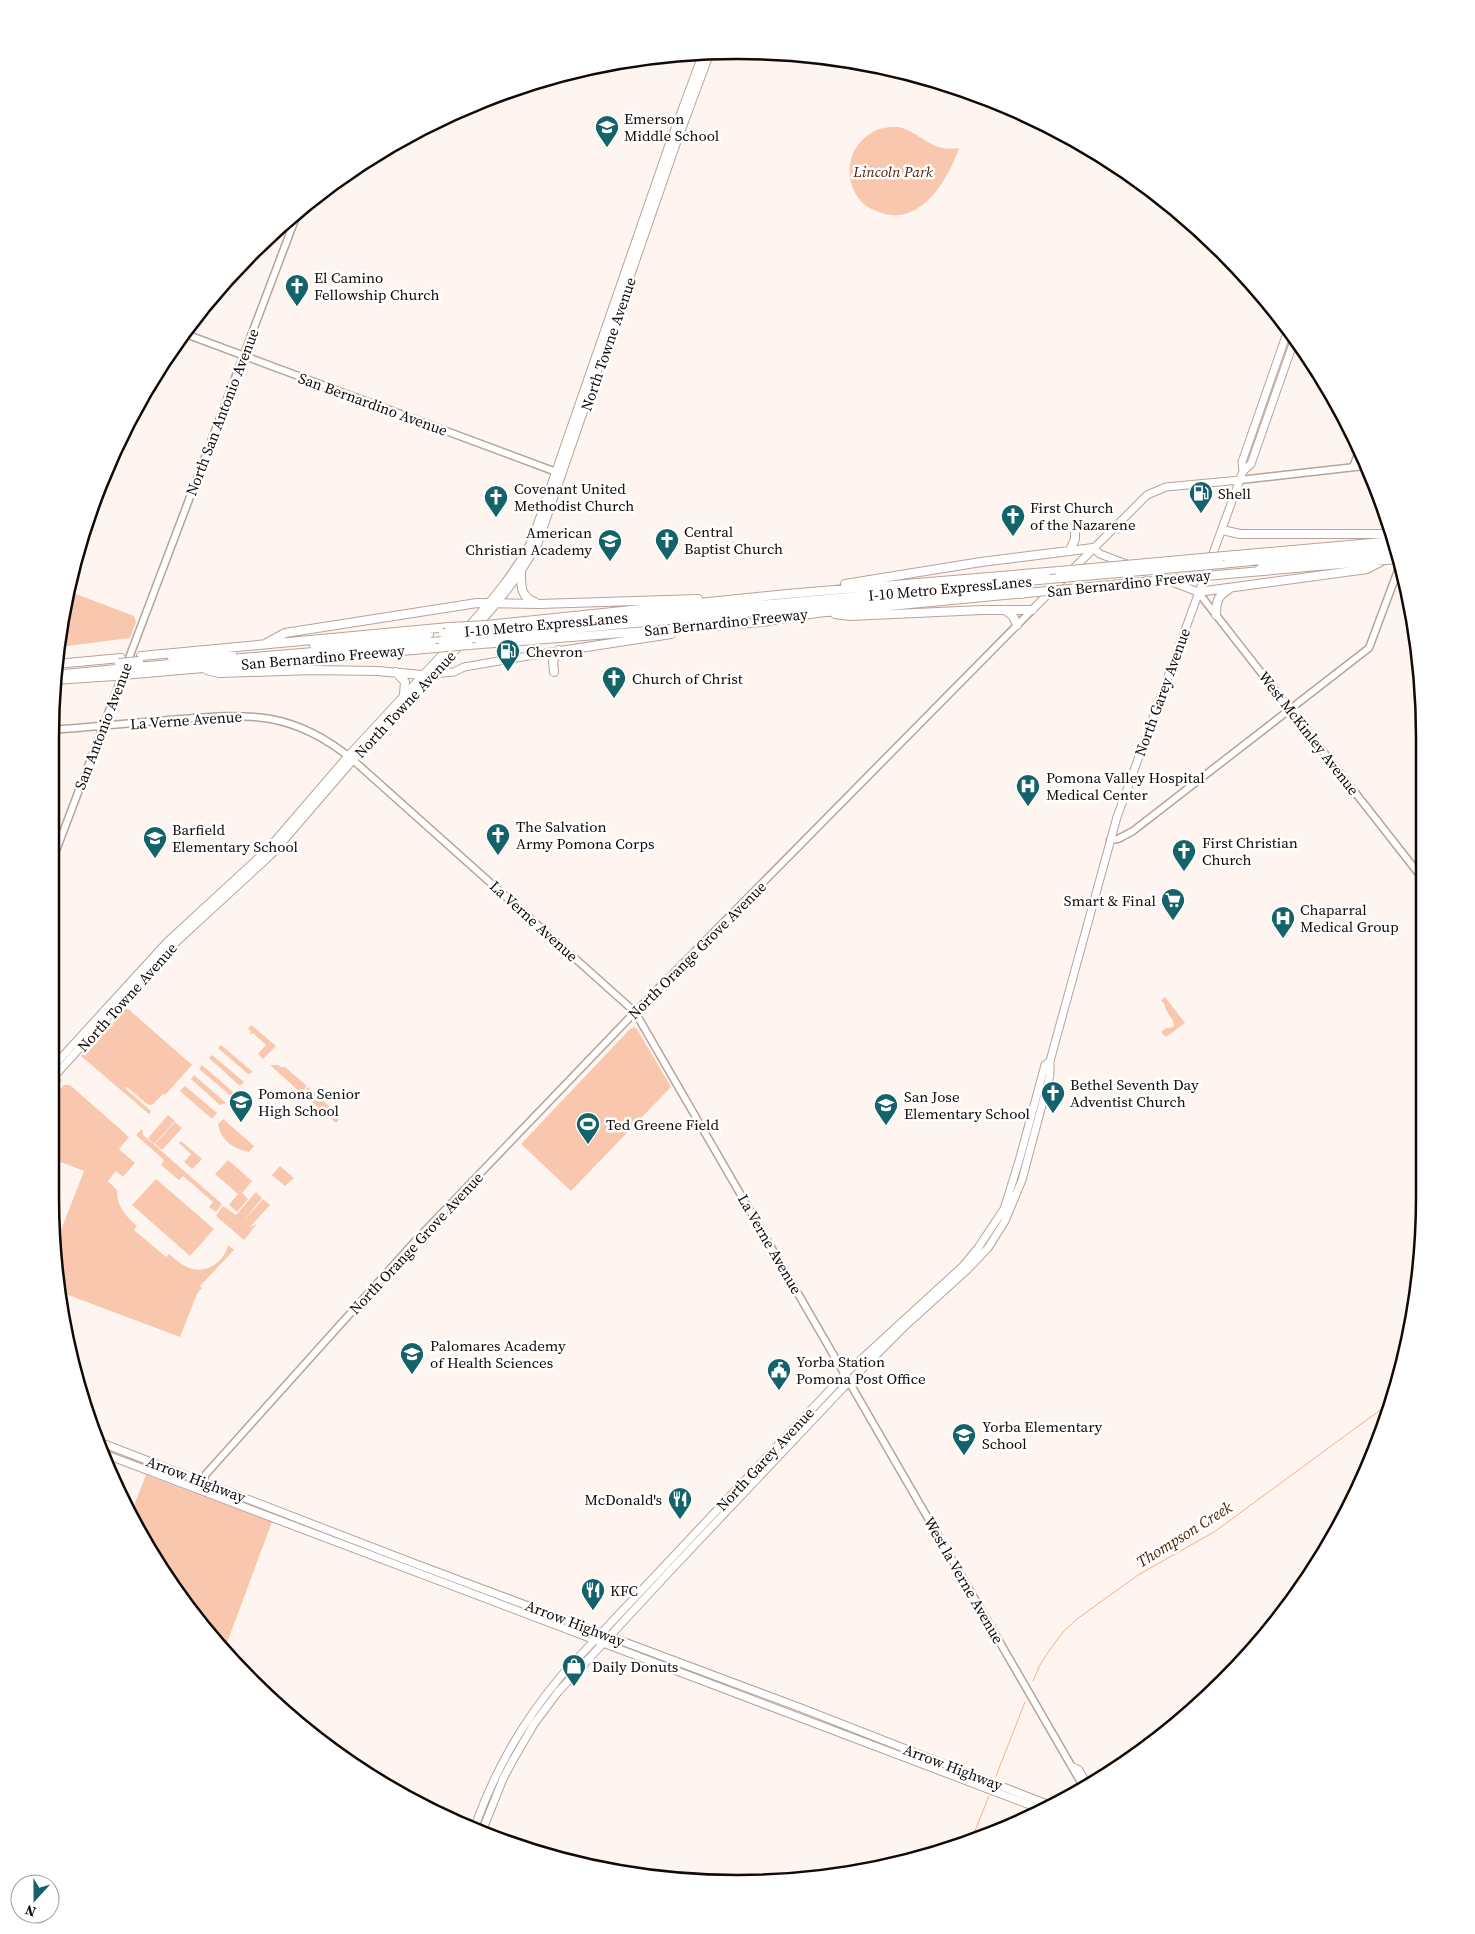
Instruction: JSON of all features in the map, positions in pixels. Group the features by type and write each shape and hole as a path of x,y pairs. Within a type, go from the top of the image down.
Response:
{"highway":[{"path":"1222,530 1240,534 1385,534"},
{"path":"1070,550 1075,539 1075,532"},
{"path":"788,594 981,562 1093,548"},
{"name":"San Bernardino Freeway","path":"62,678 118,666 137,665 265,644 445,634 788,594 1059,571 1223,560 1390,552"},
{"name":"San Bernardino Freeway","path":"63,664 197,668 762,622 816,613 1257,571 1390,552"},
{"path":"1198,592 1367,569 1390,553"},
{"name":"I-10 Metro ExpressLanes","path":"484,628 1050,579 1223,560"},
{"path":"521,572 521,585 525,597 539,604"},
{"name":"I-10 Metro ExpressLanes","path":"137,665 445,634 475,638 1010,588 1022,594"},
{"path":"1216,615 1219,596 1230,589"},
{"path":"265,644 285,633 493,603 539,604 760,597"},
{"path":"1005,610 1013,616 1016,626"},
{"path":"816,613 850,616 1032,610"},
{"path":"534,655 619,641 762,622"},
{"path":"554,672 553,660 559,650"},
{"path":"63,669 118,666"},
{"path":"62,674 118,666"},
{"path":"197,668 219,673 314,670 396,672 422,675"},
{"path":"396,672 405,682 404,694"}],"main road":[{"name":"North Towne Avenue","path":"59,1060 168,942 268,849 350,758 432,674 444,657 521,572 538,543 669,145 701,60"},
{"name":"North Towne Avenue","path":"493,603 532,540 560,473 708,60"},
{"name":"North San Antonio Avenue","path":"145,615 293,224"},
{"name":"San Bernardino Avenue","path":"191,336 560,473"},
{"name":"North Garey Avenue","path":"483,1826 503,1779 544,1710 653,1589 761,1475 904,1327 978,1259 997,1235 1016,1197 1024,1172 1050,1075 1050,1061 1110,840 1240,480 1243,471 1242,462 1286,337"},
{"name":"North Garey Avenue","path":"1243,471 1251,464 1291,345"},
{"path":"1353,467 1356,459"},
{"path":"1240,480 1360,466"},
{"name":"North Orange Grove Avenue","path":"200,1490 206,1474 418,1238 636,1012 1141,499 1166,487 1240,480"},
{"path":"1093,548 1100,554 1198,592"},
{"path":"1110,840 1118,839 1131,832 1369,648 1396,575"},
{"name":"West McKinley Avenue","path":"1198,592 1416,870"},
{"name":"San Antonio Avenue","path":"59,843 145,615"},
{"path":"422,675 454,672 464,667 534,655"},
{"name":"North Towne Avenue","path":"59,1071 172,946 273,853 404,694 422,675 444,657"},
{"path":"444,657 456,666 464,667"},
{"name":"La Verne Avenue","path":"59,729 221,716 263,717 309,730 330,742 350,758 636,1012 844,1375"},
{"name":"North Garey Avenue","path":"476,1823 495,1776 517,1736 532,1713 561,1676 667,1561 844,1375 963,1266 978,1248 1004,1209 1045,1065 1050,1061"},
{"path":"1016,1197 1016,1188 1024,1164 1019,1161"},
{"name":"West la Verne Avenue","path":"844,1375 1081,1782"},
{"name":"Arrow Highway","path":"108,1450 203,1482 801,1708 1043,1802"},
{"name":"Arrow Highway","path":"108,1450 200,1490 1034,1807"},
{"path":"761,1475 762,1462"},
{"path":"679,1562 689,1539"},
{"path":"653,1589 658,1579 667,1570 667,1561"},
{"path":"513,1760 510,1755 518,1742 517,1736"},
{"path":"1073,1767 1079,1770 1084,1780"},
{"path":"482,1808 485,1812 483,1826"}],"green space":[{"name":"Lincoln Park","path":"889,127 899,127 942,148 959,148 948,174 930,198 919,207 907,213 894,215 869,208 862,202 854,191 851,182 850,163 858,145 873,132"},
{"path":"75,594 134,616 136,622 130,638 65,646"},
{"path":"1165,997 1185,1023 1166,1037 1161,1032 1166,1028 1174,1026 1173,1020 1161,1000"},
{"path":"126,1007 192,1065 165,1095 163,1094 152,1105 147,1104 127,1087 125,1088 151,1111 149,1114 81,1056"},
{"path":"251,1025 276,1046 263,1059 258,1054 266,1045 253,1033 250,1035 251,1031 248,1029"},
{"path":"634,1027 637,1029 671,1087 571,1191 521,1144"},
{"path":"221,1045 253,1072 248,1074 218,1048"},
{"path":"212,1055 244,1082 240,1086 209,1058"},
{"path":"202,1065 234,1093 231,1096 199,1069"},
{"path":"270,1065 285,1067 307,1086 301,1093"},
{"path":"194,1075 226,1103 220,1105 191,1079"},
{"path":"64,1085 70,1085 129,1137 119,1149 135,1163 123,1177 116,1171 108,1181 117,1190 118,1201 122,1210 137,1226 134,1230 166,1257 169,1254 192,1269 205,1269 217,1263 226,1252 228,1245 234,1250 200,1286 202,1288 197,1294 180,1337 66,1294 60,1233 84,1171 59,1161 59,1090"},
{"path":"185,1086 217,1113 212,1119 180,1091"},
{"path":"308,1087 341,1117 336,1123 303,1094"},
{"path":"168,1115 175,1121 154,1144 148,1138"},
{"path":"223,1119 254,1146 249,1152 238,1149 225,1139 218,1124"},
{"path":"175,1122 182,1128 162,1150 155,1144"},
{"path":"142,1129 143,1135 222,1204 216,1212 209,1207 213,1202 183,1176 179,1180 161,1165 164,1160 136,1135"},
{"path":"181,1141 202,1159 192,1169 184,1162 191,1154 179,1143"},
{"path":"228,1160 252,1181 242,1193 248,1199 237,1212 229,1205 238,1194 215,1174"},
{"path":"280,1166 294,1178 285,1186 272,1175"},
{"path":"156,1179 214,1229 190,1256 132,1205"},
{"path":"256,1192 262,1198 243,1222 263,1199 270,1205 250,1227 257,1224 244,1240 216,1216 223,1206 236,1215"},
{"path":"146,1475 272,1522 227,1644 173,1574 134,1506"}],"waterway":[{"name":"Thompson Creek","path":"1033,1681 1040,1665 1051,1648 1064,1631 1077,1619 1138,1575 1214,1532 1382,1409"},
{"name":"Thompson Creek","path":"996,1776 1025,1702"},
{"name":"Thompson Creek","path":"975,1832 989,1796"}],"place":[{"name":"Emerson Middle School","path":"607,148"},
{"name":"El Camino Fellowship Church","path":"297,307"},
{"name":"Shell","path":"1201,514"},
{"name":"Covenant United Methodist Church","path":"496,518"},
{"name":"First Church of the Nazarene","path":"1013,537"},
{"name":"Central Baptist Church","path":"667,561"},
{"name":"American Christian Academy","path":"610,562"},
{"name":"Chevron","path":"508,672"},
{"name":"Church of Christ","path":"614,699"},
{"name":"Pomona Valley Hospital Medical Center","path":"1028,807"},
{"name":"The Salvation Army Pomona Corps","path":"498,856"},
{"name":"Barfield Elementary School","path":"155,859"},
{"name":"First Christian Church","path":"1184,872"},
{"name":"Smart & Final","path":"1173,921"},
{"name":"Chaparral Medical Group","path":"1283,939"},
{"name":"Bethel Seventh Day Adventist Church","path":"1053,1114"},
{"name":"Pomona Senior High School","path":"241,1123"},
{"name":"San Jose Elementary School","path":"886,1126"},
{"name":"Ted Greene Field","path":"588,1145"},
{"name":"Palomares Academy of Health Sciences","path":"412,1375"},
{"name":"Yorba Station Pomona Post Office","path":"779,1391"},
{"name":"Yorba Elementary School","path":"964,1456"},
{"name":"McDonald's","path":"680,1520"},
{"name":"KFC","path":"593,1611"},
{"name":"Daily Donuts","path":"574,1687"}]}
